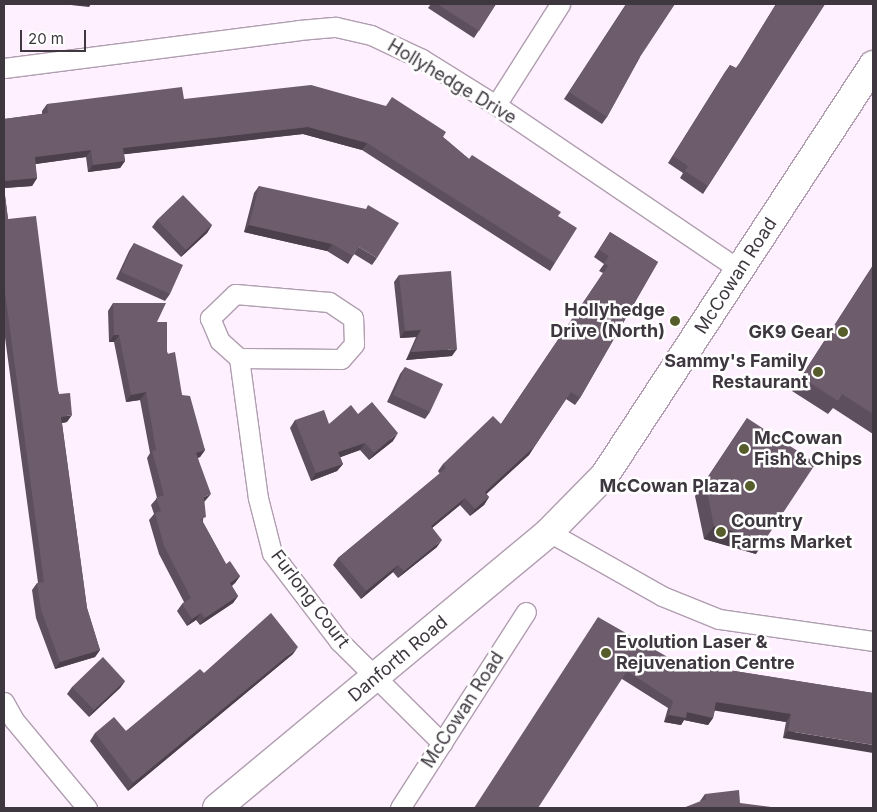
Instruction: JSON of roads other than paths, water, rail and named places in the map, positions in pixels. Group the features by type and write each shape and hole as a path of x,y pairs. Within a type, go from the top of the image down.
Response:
{"main road":[{"name":"McCowan Road","path":"576,508 621,454 873,64"},
{"name":"Danforth Road","path":"217,808 375,679 576,508"}],"street":[{"path":"496,105 560,4"},
{"name":"Hollyhedge Drive","path":"4,68 336,27 372,35 405,51 496,105 740,270"},
{"path":"235,294 329,302 354,318 354,344 341,359 239,358 220,341 210,318 235,294"},
{"name":"Furlong Court","path":"239,358 258,498 272,553 340,642 442,744"},
{"path":"549,532 662,596 719,619 873,642"},
{"name":"McCowan Road","path":"400,808 526,612"},
{"path":"4,702 14,720 87,808"}],"place":[{"name":"Hollyhedge Drive (North)","path":"675,321"},
{"name":"GK9 Gear","path":"843,332"},
{"name":"Sammy's Family Restaurant","path":"818,372"},
{"name":"McCowan Fish & Chips","path":"744,449"},
{"name":"McCowan Plaza","path":"750,486"},
{"name":"Country Farms Market","path":"721,532"},
{"name":"Evolution Laser & Rejuvenation Centre","path":"606,653"}]}
